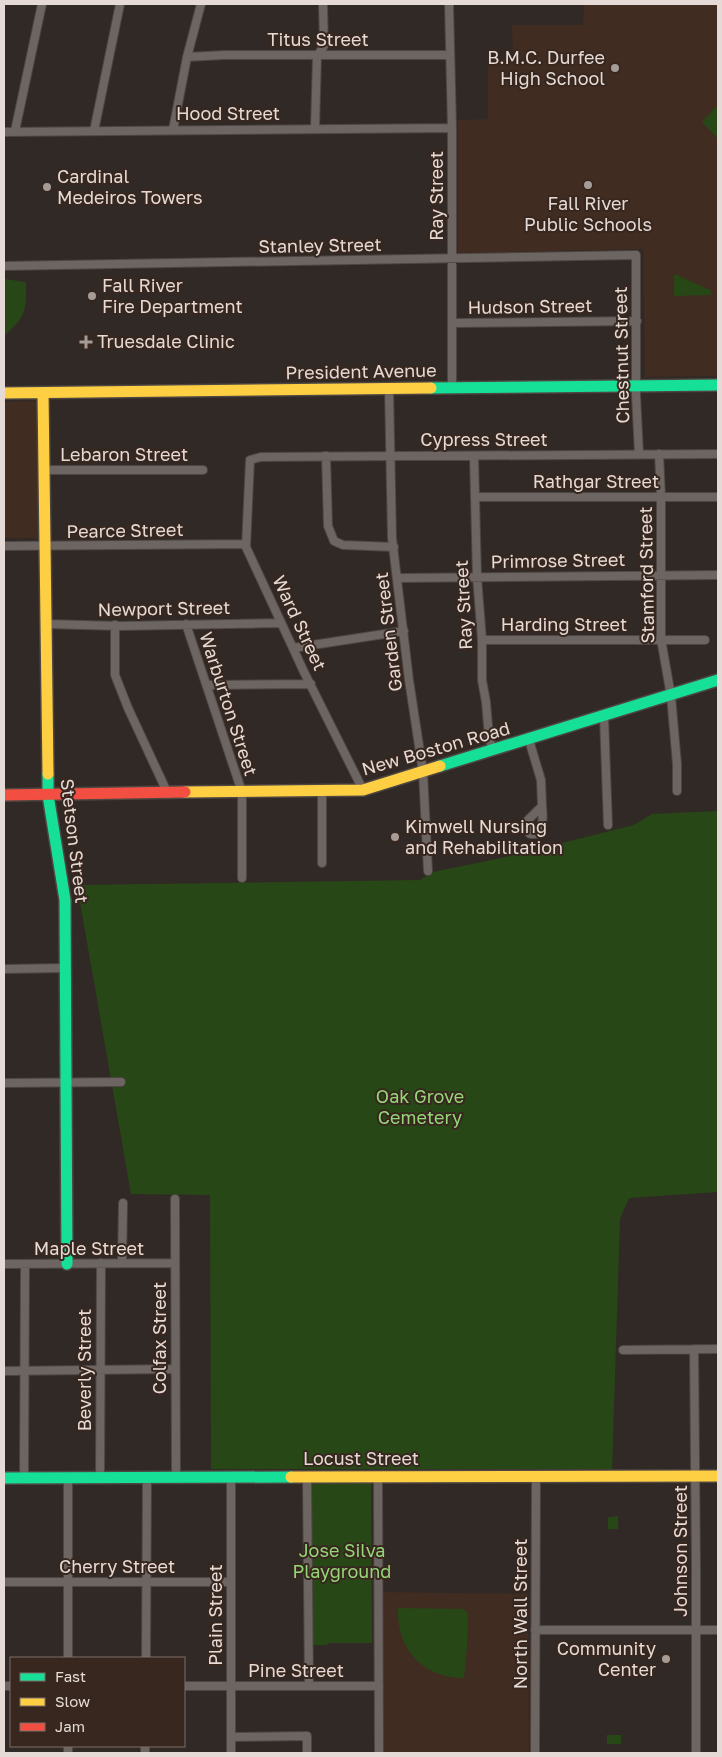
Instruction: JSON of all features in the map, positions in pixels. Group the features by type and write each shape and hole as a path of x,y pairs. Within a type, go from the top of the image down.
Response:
{"street":[{"path":"15,131 42,4"},
{"path":"94,131 120,4"},
{"path":"173,130 187,57 201,4"},
{"path":"315,129 316,56 324,46 323,4"},
{"name":"Ray Street","path":"449,4 452,128 452,388"},
{"name":"Titus Street","path":"187,57 224,55 450,55"},
{"name":"Hood Street","path":"4,132 452,128"},
{"name":"Stanley Street","path":"4,266 636,255"},
{"name":"Chestnut Street","path":"636,255 639,454"},
{"name":"Hudson Street","path":"453,323 637,321"},
{"name":"President Avenue","path":"4,393 718,385"},
{"name":"Garden Street","path":"389,389 394,547 423,772 428,871"},
{"name":"Stetson Street","path":"43,393 48,795 63,884 66,968 67,1264"},
{"name":"Stamford Street","path":"660,454 661,639 671,696 677,764 677,791"},
{"name":"Cypress Street","path":"250,460 258,457 326,456 718,454"},
{"path":"326,456 328,526 334,541 343,545 394,547"},
{"name":"Ray Street","path":"474,456 482,680 488,730 493,751"},
{"name":"Ward Street","path":"250,460 246,547 363,790"},
{"name":"Lebaron Street","path":"45,470 202,470"},
{"name":"Rathgar Street","path":"474,497 718,497"},
{"name":"Pearce Street","path":"4,546 245,544 246,547"},
{"name":"Primrose Street","path":"398,578 718,575"},
{"name":"Newport Street","path":"46,624 115,625 282,622"},
{"name":"Warburton Street","path":"186,624 242,792 242,878"},
{"path":"115,625 115,675 128,708 168,794"},
{"path":"294,648 404,631"},
{"name":"Harding Street","path":"482,640 705,640"},
{"name":"New Boston Road","path":"4,795 363,790 604,717 718,680"},
{"path":"207,685 311,684"},
{"path":"604,717 608,825"},
{"path":"529,740 541,780 542,806"},
{"path":"322,791 322,863"},
{"path":"4,969 66,968"},
{"path":"4,1083 121,1082"},
{"name":"Colfax Street","path":"175,1199 176,1478"},
{"path":"122,1263 124,1203"},
{"name":"Beverly Street","path":"100,1478 101,1263"},
{"name":"Maple Street","path":"4,1264 175,1263"},
{"path":"24,1478 25,1264"},
{"name":"Johnson Street","path":"694,1349 696,1753"},
{"path":"623,1350 718,1349"},
{"path":"4,1371 175,1369"},
{"path":"378,1476 379,1753"},
{"name":"North Wall Street","path":"535,1753 536,1476"},
{"name":"Locust Street","path":"4,1478 718,1476"},
{"name":"Plain Street","path":"231,1477 231,1753"},
{"path":"307,1477 309,1686"},
{"path":"68,1478 68,1657"},
{"path":"146,1657 147,1478"},
{"name":"Cherry Street","path":"4,1582 231,1582"},
{"path":"535,1630 718,1630"},
{"name":"Pine Street","path":"185,1686 379,1686"},
{"path":"231,1737 307,1736 307,1753"}],"shaded area":[{"name":"Fall River Public Schools","path":"584,4 718,4 718,376 645,377 643,249 458,253 458,120 488,119 488,60 513,59 512,25 583,25"},
{"path":"38,401 38,538 4,538 4,402"},
{"path":"383,1592 528,1594 529,1753 384,1753"}],"green space":[{"path":"718,105 718,139 702,122"},
{"path":"674,275 712,291 710,295 674,296"},
{"path":"4,279 26,282 24,312 18,323 5,335 4,335"},
{"name":"Oak Grove Cemetery","path":"718,811 718,1192 629,1198 620,1219 612,1469 211,1469 210,1195 131,1194 77,885 420,880 433,872 506,857 634,825 652,814"},
{"name":"Jose Silva Playground","path":"311,1481 371,1481 372,1643 312,1645"},
{"path":"618,1516 618,1529 608,1529 608,1517"},
{"path":"398,1608 463,1609 468,1613 464,1678 449,1677 436,1673 425,1667 415,1658 407,1648 402,1636"},
{"path":"607,1735 621,1735 621,1744 607,1744"}],"traffic: fast":[{"path":"431,388 718,385"},
{"path":"440,766 718,680"},
{"path":"48,774 48,795 65,900 67,1264"},
{"path":"4,1478 291,1477"}],"traffic: slow":[{"path":"4,393 431,388"},
{"path":"43,393 48,774"},
{"path":"185,792 363,790 440,766"},
{"path":"291,1477 718,1476"}],"traffic: jam":[{"path":"4,795 185,792"}],"place":[{"name":"B.M.C. Durfee High School","path":"615,68"},
{"name":"Fall River Public Schools","path":"588,185"},
{"name":"Cardinal Medeiros Towers","path":"47,187"},
{"name":"Fall River Fire Department","path":"92,296"},
{"name":"Truesdale Clinic","path":"86,342"},
{"name":"Kimwell Nursing and Rehabilitation","path":"395,837"},
{"name":"Community Center","path":"666,1659"}]}
